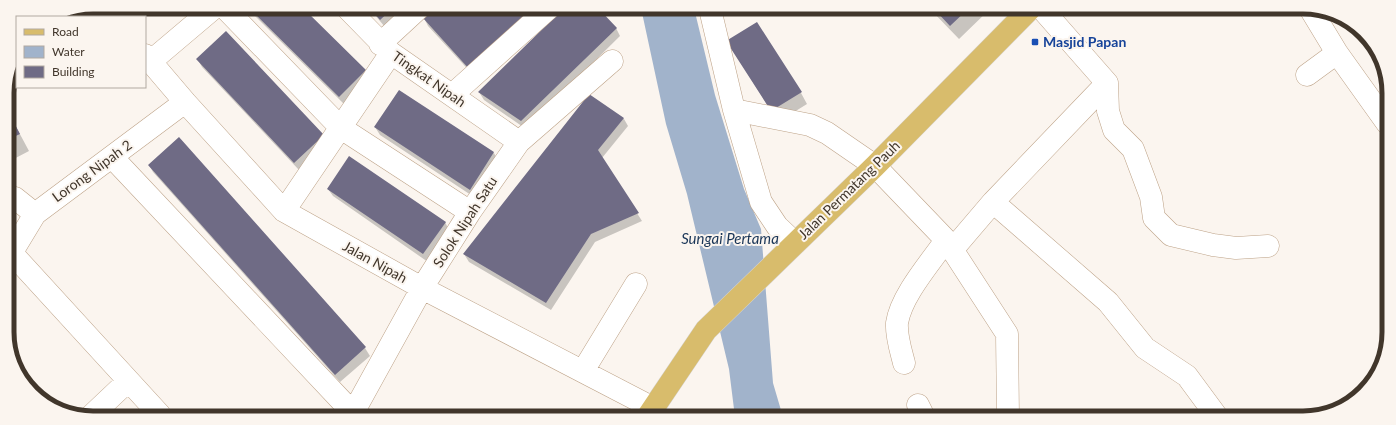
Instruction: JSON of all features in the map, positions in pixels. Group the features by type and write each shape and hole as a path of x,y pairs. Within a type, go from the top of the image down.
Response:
{"main road":[{"name":"Jalan Permatang Pauh","path":"652,411 706,330 875,166 1025,14"}],"street":[{"path":"148,59 206,14"},
{"path":"231,14 341,128 470,212"},
{"name":"Tingkat Nipah","path":"353,14 385,48 519,142"},
{"path":"284,211 341,128 385,48 414,14"},
{"path":"452,95 542,14"},
{"path":"711,14 734,110 762,202 777,226 795,243"},
{"path":"1046,14 1108,83 1108,111 1114,130 1133,149 1151,197 1154,218 1171,235 1213,245 1236,248 1268,246"},
{"path":"1314,15 1337,53 1382,117"},
{"path":"1307,75 1337,53"},
{"name":"Jalan Nipah","path":"148,59 284,211 422,288 583,371 649,411"},
{"name":"Solok Nipah Satu","path":"354,411 422,288 470,212 519,142 612,61"},
{"path":"904,363 899,346 897,323 906,299 949,245 993,202 1108,83"},
{"name":"Lorong Nipah 2","path":"14,244 35,214 185,102"},
{"path":"734,110 819,128 875,166 949,245 1007,334 1006,411"},
{"name":"Solok Nipah Satu","path":"112,157 351,411"},
{"path":"14,198 35,214"},
{"path":"993,202 1108,302 1145,348 1187,376 1213,411"},
{"path":"14,254 156,411"},
{"path":"583,371 636,284"},
{"path":"96,411 128,381"}],"water":[{"name":"Sungai Pertama","path":"642,14 695,14 715,95 744,189 761,229 773,383 781,411 734,411 729,369 687,194 666,124"}],"building":[{"path":"255,14 309,14 366,70 339,97"},
{"path":"375,14 386,14 380,20"},
{"path":"427,14 531,14 470,70 423,18"},
{"path":"558,14 604,14 617,28 521,121 478,92"},
{"path":"939,14 963,14 950,26"},
{"path":"757,22 802,92 771,111 726,41"},
{"path":"226,31 324,135 294,163 196,59"},
{"path":"399,90 494,152 470,190 374,127"},
{"path":"589,94 624,118 598,150 639,213 591,234 546,303 463,254"},
{"path":"14,122 20,134 14,137"},
{"path":"179,137 366,347 335,375 148,165"},
{"path":"349,156 446,222 423,254 327,189"}],"place":[{"name":"Masjid Papan","path":"1035,42"}]}
